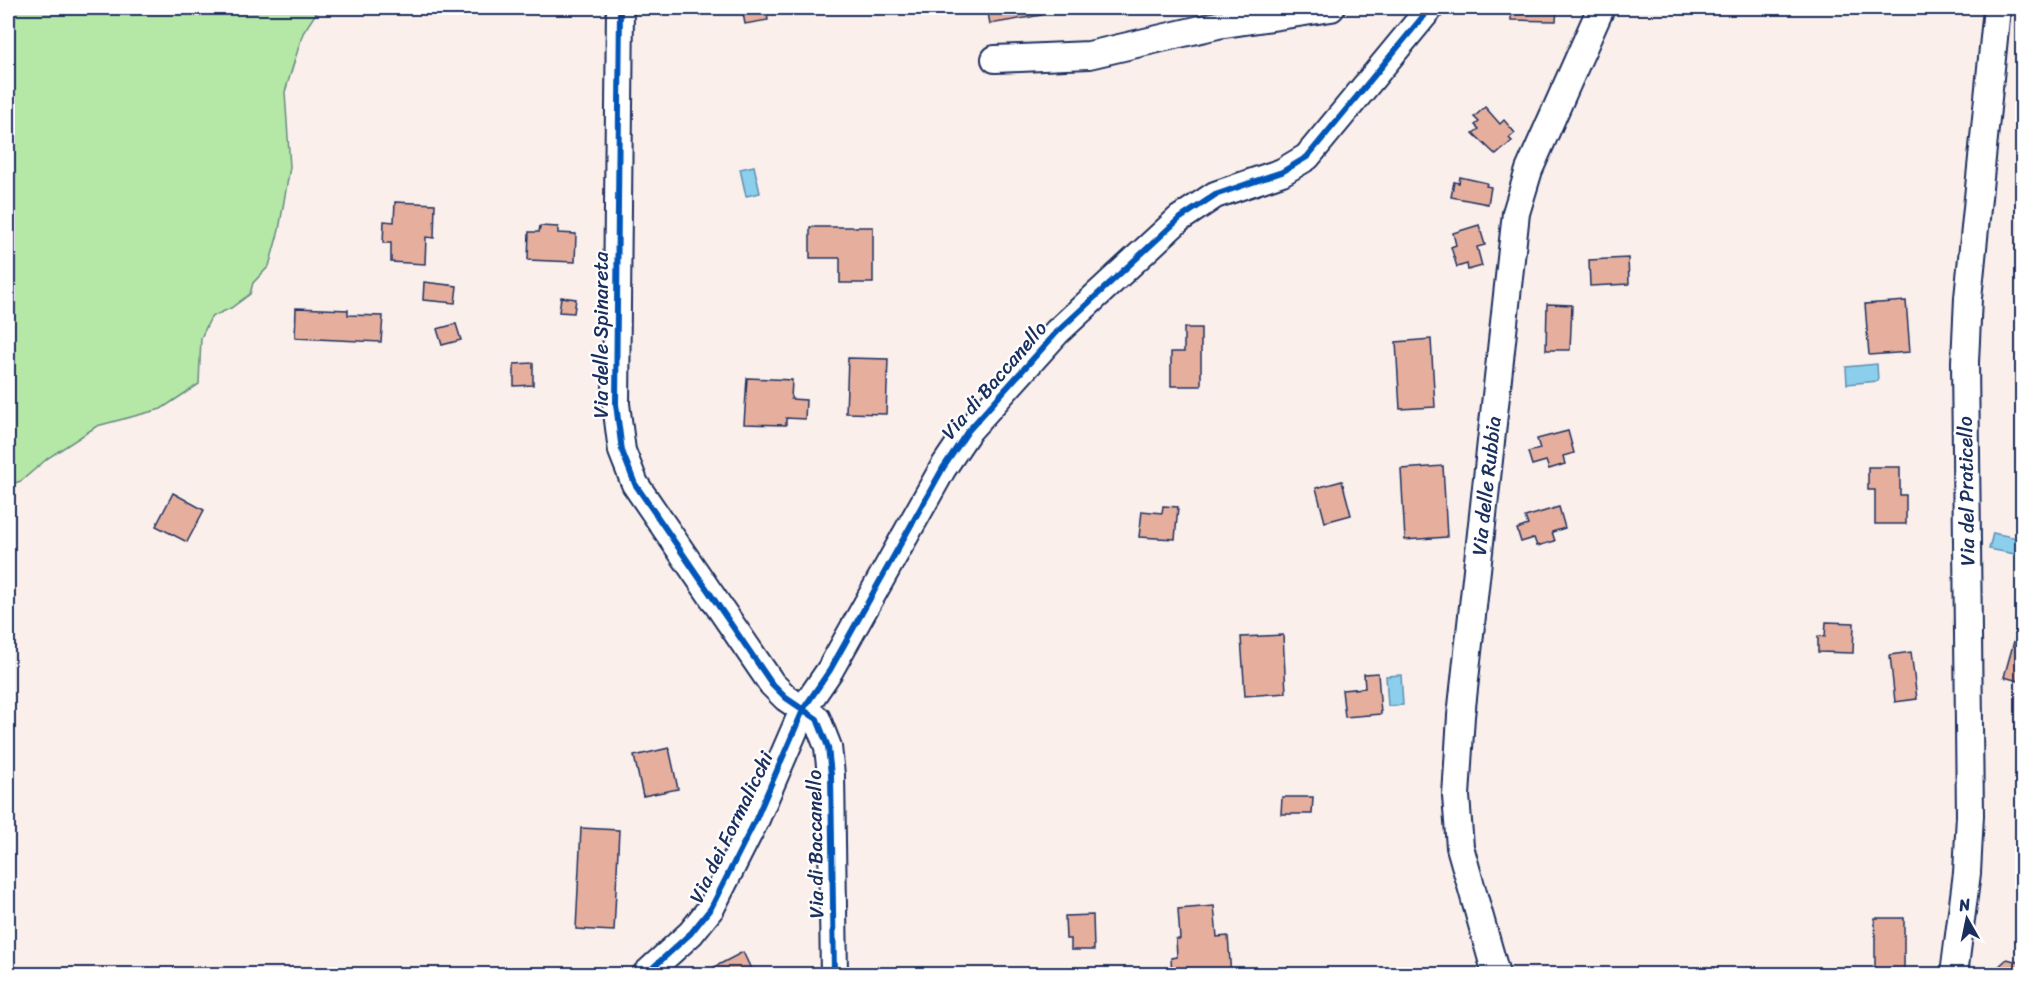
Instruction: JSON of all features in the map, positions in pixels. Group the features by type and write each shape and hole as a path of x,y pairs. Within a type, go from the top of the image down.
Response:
{"street":[{"name":"Via delle Spinareta","path":"620,8 616,404 621,451 635,484 772,684 786,698 804,708"},
{"path":"995,59 1062,58 1096,54 1218,25 1331,8"},
{"name":"Via di Baccanello","path":"834,975 831,766 821,726 804,708 830,670 951,455 972,425 1020,371 1094,296 1195,207 1228,190 1289,169 1307,157 1430,8"},
{"name":"Via delle Rubbia","path":"1496,975 1460,848 1456,796 1462,704 1517,208 1537,152 1601,8"},
{"name":"Via del Praticello","path":"1954,975 1967,873 1970,815 1965,363 1968,298 1997,8"},
{"name":"Via dei Formalicchi","path":"646,975 692,933 711,908 756,819 804,708"}],"green space":[{"path":"8,8 326,8 316,13 303,33 285,92 290,167 279,230 269,266 253,283 250,294 231,308 211,317 201,338 199,384 161,409 97,426 48,458 21,481 8,485"}],"water":[{"path":"754,166 760,193 746,196 740,169"},
{"path":"1877,364 1878,381 1847,384 1846,367"},
{"path":"1993,533 2022,539 2020,555 1989,549"},
{"path":"1401,675 1403,705 1388,706 1386,676"}],"building":[{"path":"742,8 766,8 768,20 745,24"},
{"path":"987,8 1041,8 1042,15 990,24"},
{"path":"1511,8 1557,8 1556,21 1511,20"},
{"path":"1485,107 1500,124 1504,120 1515,133 1509,138 1512,141 1496,155 1473,133 1479,129 1475,125 1479,122 1474,117"},
{"path":"1460,177 1487,183 1486,186 1491,187 1488,204 1451,197 1454,182 1459,183"},
{"path":"395,202 435,204 434,238 426,237 425,264 391,262 391,243 383,243 384,221 394,222"},
{"path":"1479,225 1485,245 1477,247 1482,266 1468,270 1467,264 1457,267 1451,247 1456,245 1453,233"},
{"path":"540,226 558,227 558,233 576,234 575,262 528,260 529,232 539,232"},
{"path":"810,227 873,227 873,283 840,283 840,258 810,258"},
{"path":"1628,258 1629,284 1590,286 1589,260"},
{"path":"424,282 457,286 455,303 423,300"},
{"path":"561,297 576,299 574,313 559,312"},
{"path":"1906,301 1910,352 1869,355 1865,304"},
{"path":"1547,304 1572,305 1570,350 1546,350"},
{"path":"296,308 348,310 348,315 383,316 381,342 295,338"},
{"path":"456,324 461,340 442,345 437,329"},
{"path":"1184,328 1201,328 1201,386 1171,386 1171,352 1184,352"},
{"path":"1431,339 1435,407 1400,409 1396,342"},
{"path":"848,358 888,359 886,414 846,413"},
{"path":"533,363 533,385 514,386 514,364"},
{"path":"747,378 792,380 791,399 806,400 805,419 786,418 786,425 744,424"},
{"path":"1568,431 1574,453 1563,456 1565,464 1549,469 1546,461 1532,465 1528,452 1540,449 1537,439"},
{"path":"1443,466 1447,537 1405,540 1401,469"},
{"path":"1868,467 1900,467 1900,495 1906,495 1906,524 1875,524 1875,490 1868,490"},
{"path":"1342,481 1351,515 1325,522 1316,488"},
{"path":"173,493 204,510 187,542 156,526"},
{"path":"1163,506 1178,507 1175,539 1139,537 1142,511 1162,513"},
{"path":"1559,507 1565,528 1552,532 1555,541 1537,546 1534,538 1521,542 1517,529 1528,525 1525,517"},
{"path":"1826,622 1854,623 1853,653 1818,652 1818,636 1825,637"},
{"path":"2018,627 2022,628 2022,682 2004,677"},
{"path":"1283,635 1286,693 1245,696 1241,637"},
{"path":"1911,652 1917,699 1895,702 1890,655"},
{"path":"1378,673 1381,714 1345,717 1342,690 1365,688 1364,674"},
{"path":"669,748 678,789 643,796 634,756"},
{"path":"1282,797 1313,797 1312,814 1281,814"},
{"path":"581,828 619,830 614,931 576,929"},
{"path":"1214,906 1217,937 1228,936 1231,975 1172,975 1171,958 1177,957 1176,939 1180,939 1178,909"},
{"path":"1093,915 1094,950 1071,950 1071,939 1066,939 1065,916"},
{"path":"1875,918 1904,918 1904,975 1875,975"},
{"path":"743,952 754,975 699,975"},
{"path":"2007,959 2022,963 2022,975 1989,975"}],"cycle path":[{"path":"620,8 616,404 622,451 635,484 772,684 786,698 817,719 828,747 831,775 834,974"},
{"path":"646,974 691,933 711,908 756,819 804,708 830,670 943,468 968,431 1057,332 1179,219 1215,195 1282,172 1307,157 1430,8"}]}
